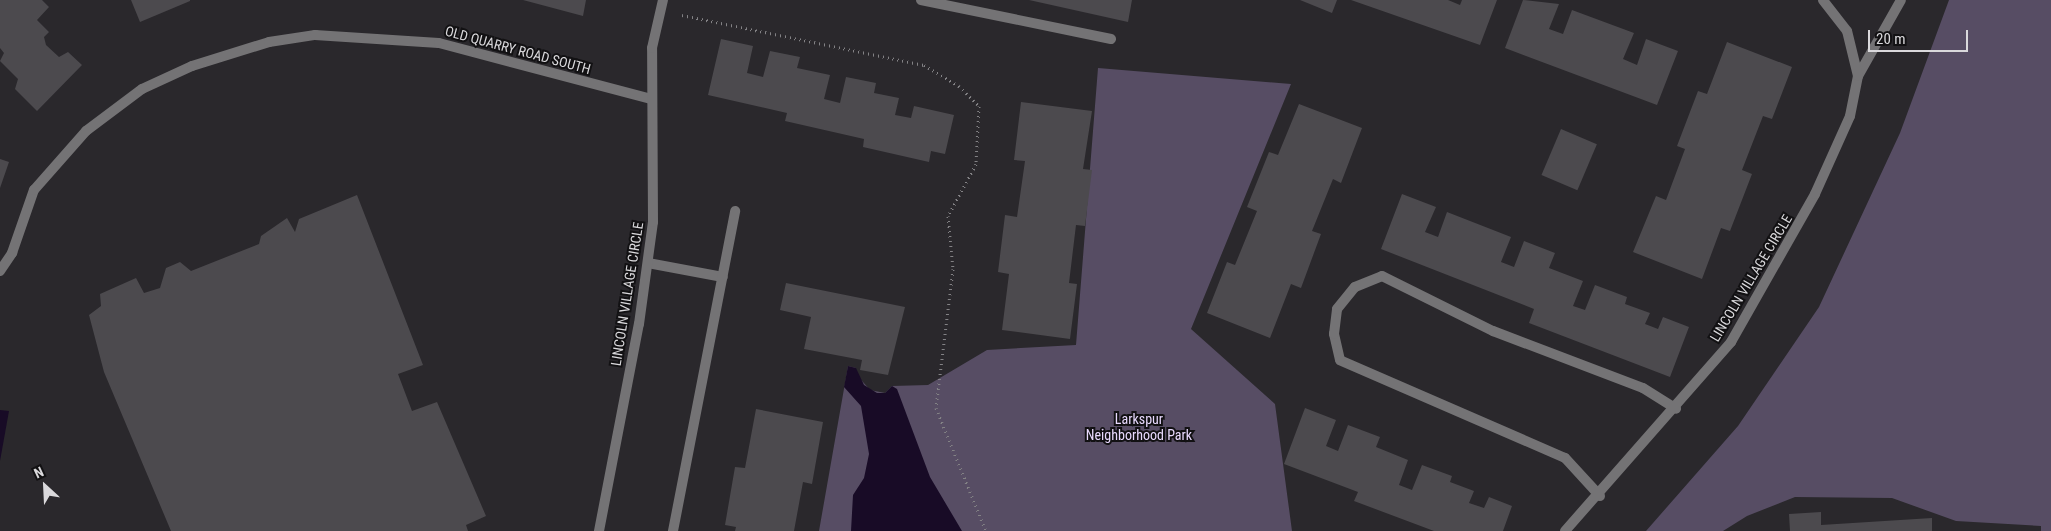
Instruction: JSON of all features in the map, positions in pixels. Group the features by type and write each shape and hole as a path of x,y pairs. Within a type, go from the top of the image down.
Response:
{"street":[{"name":"LINCOLN VILLAGE CIRCLE","path":"599,531 648,263 653,222 652,48 659,10 663,0"},
{"path":"921,0 1111,39"},
{"name":"LINCOLN VILLAGE CIRCLE","path":"1565,531 1600,496 1676,409 1731,342 1776,266 1850,116 1858,76 1847,31 1823,0"},
{"path":"1858,76 1901,0"},
{"name":"OLD QUARRY ROAD SOUTH","path":"0,271 12,253 34,190 86,131 142,89 192,66 269,42 316,35 439,43 651,99"},
{"path":"673,531 735,212"},
{"path":"648,263 723,277"},
{"path":"1600,496 1565,458 1340,360 1334,334 1337,310 1355,287 1382,276 1493,332 1644,388 1676,409"}],"path":[{"path":"659,10 924,66 959,86 979,106 976,164 948,216 953,269 936,408 986,531"}],"green space":[{"path":"1949,0 2051,0 2051,531 2041,531 2041,526 1956,521 1892,498 1795,497 1747,516 1723,531 1646,531 1738,426 1819,307 1900,133"},
{"name":"Larkspur Neighborhood Park","path":"1098,68 1291,84 1191,329 1275,404 1292,531 819,531 848,366 856,368 856,374 870,390 885,393 892,386 928,385 987,350 1076,345"}],"shaded area":[{"path":"848,366 856,368 864,385 877,393 885,393 892,386 897,389 930,477 962,531 851,531 853,495 864,478 869,454 861,406 844,387"},
{"path":"0,410 9,411 0,461"}],"building":[{"path":"0,0 42,0 49,7 37,20 49,32 44,37 46,45 59,57 68,52 82,65 37,111 15,89 18,79 0,61 4,53 0,48"},
{"path":"131,0 190,0 190,1 140,22"},
{"path":"523,0 586,0 583,16"},
{"path":"1029,0 1132,0 1128,22"},
{"path":"1300,0 1337,0 1332,13"},
{"path":"1351,0 1448,0 1460,5 1462,0 1497,0 1480,45"},
{"path":"1523,0 1559,4 1549,29 1563,34 1572,10 1634,33 1623,59 1637,65 1646,39 1678,51 1657,105 1505,48"},
{"path":"721,39 753,46 747,73 763,77 770,51 800,57 797,68 830,75 824,99 840,103 846,77 876,83 874,93 899,98 895,115 911,118 914,106 954,115 945,154 931,151 929,162 863,147 864,139 785,121 787,113 708,95"},
{"path":"1727,42 1792,67 1772,119 1763,116 1742,170 1752,174 1730,231 1721,228 1702,279 1633,252 1656,196 1666,200 1685,149 1677,146 1698,91 1707,94"},
{"path":"1021,102 1092,111 1083,169 1092,170 1085,226 1076,225 1069,283 1077,284 1070,339 1002,330 1009,274 998,272 1005,215 1017,217 1025,161 1014,160"},
{"path":"1299,104 1362,128 1341,183 1333,179 1312,231 1321,234 1301,288 1291,284 1270,338 1207,313 1227,262 1235,265 1257,211 1247,207 1269,152 1278,155"},
{"path":"1561,129 1597,144 1577,190 1541,175"},
{"path":"0,159 9,162 0,188"},
{"path":"1402,194 1436,207 1425,232 1438,237 1447,212 1511,237 1501,262 1514,267 1524,241 1555,253 1549,268 1583,281 1573,306 1585,310 1595,285 1627,297 1625,304 1650,313 1645,324 1658,329 1663,317 1689,327 1670,377 1529,323 1534,309 1381,249"},
{"path":"357,195 423,365 398,374 412,411 437,402 486,516 466,525 468,531 171,531 104,372 89,315 101,306 100,294 136,278 144,293 160,288 166,268 180,262 191,271 259,244 261,236 287,218 295,232 299,219"},
{"path":"786,283 905,307 888,375 860,370 862,360 804,349 811,317 780,310"},
{"path":"1305,408 1336,420 1326,446 1338,451 1348,425 1380,437 1376,447 1408,460 1399,485 1412,490 1422,465 1452,476 1450,482 1474,491 1469,503 1484,508 1489,497 1512,506 1503,531 1434,531 1354,501 1358,492 1284,464"},
{"path":"756,409 823,422 812,484 803,482 794,531 735,531 736,527 725,525 735,467 745,468"},
{"path":"1821,512 1821,525 1932,518 1932,531 1790,531 1789,514"}]}
